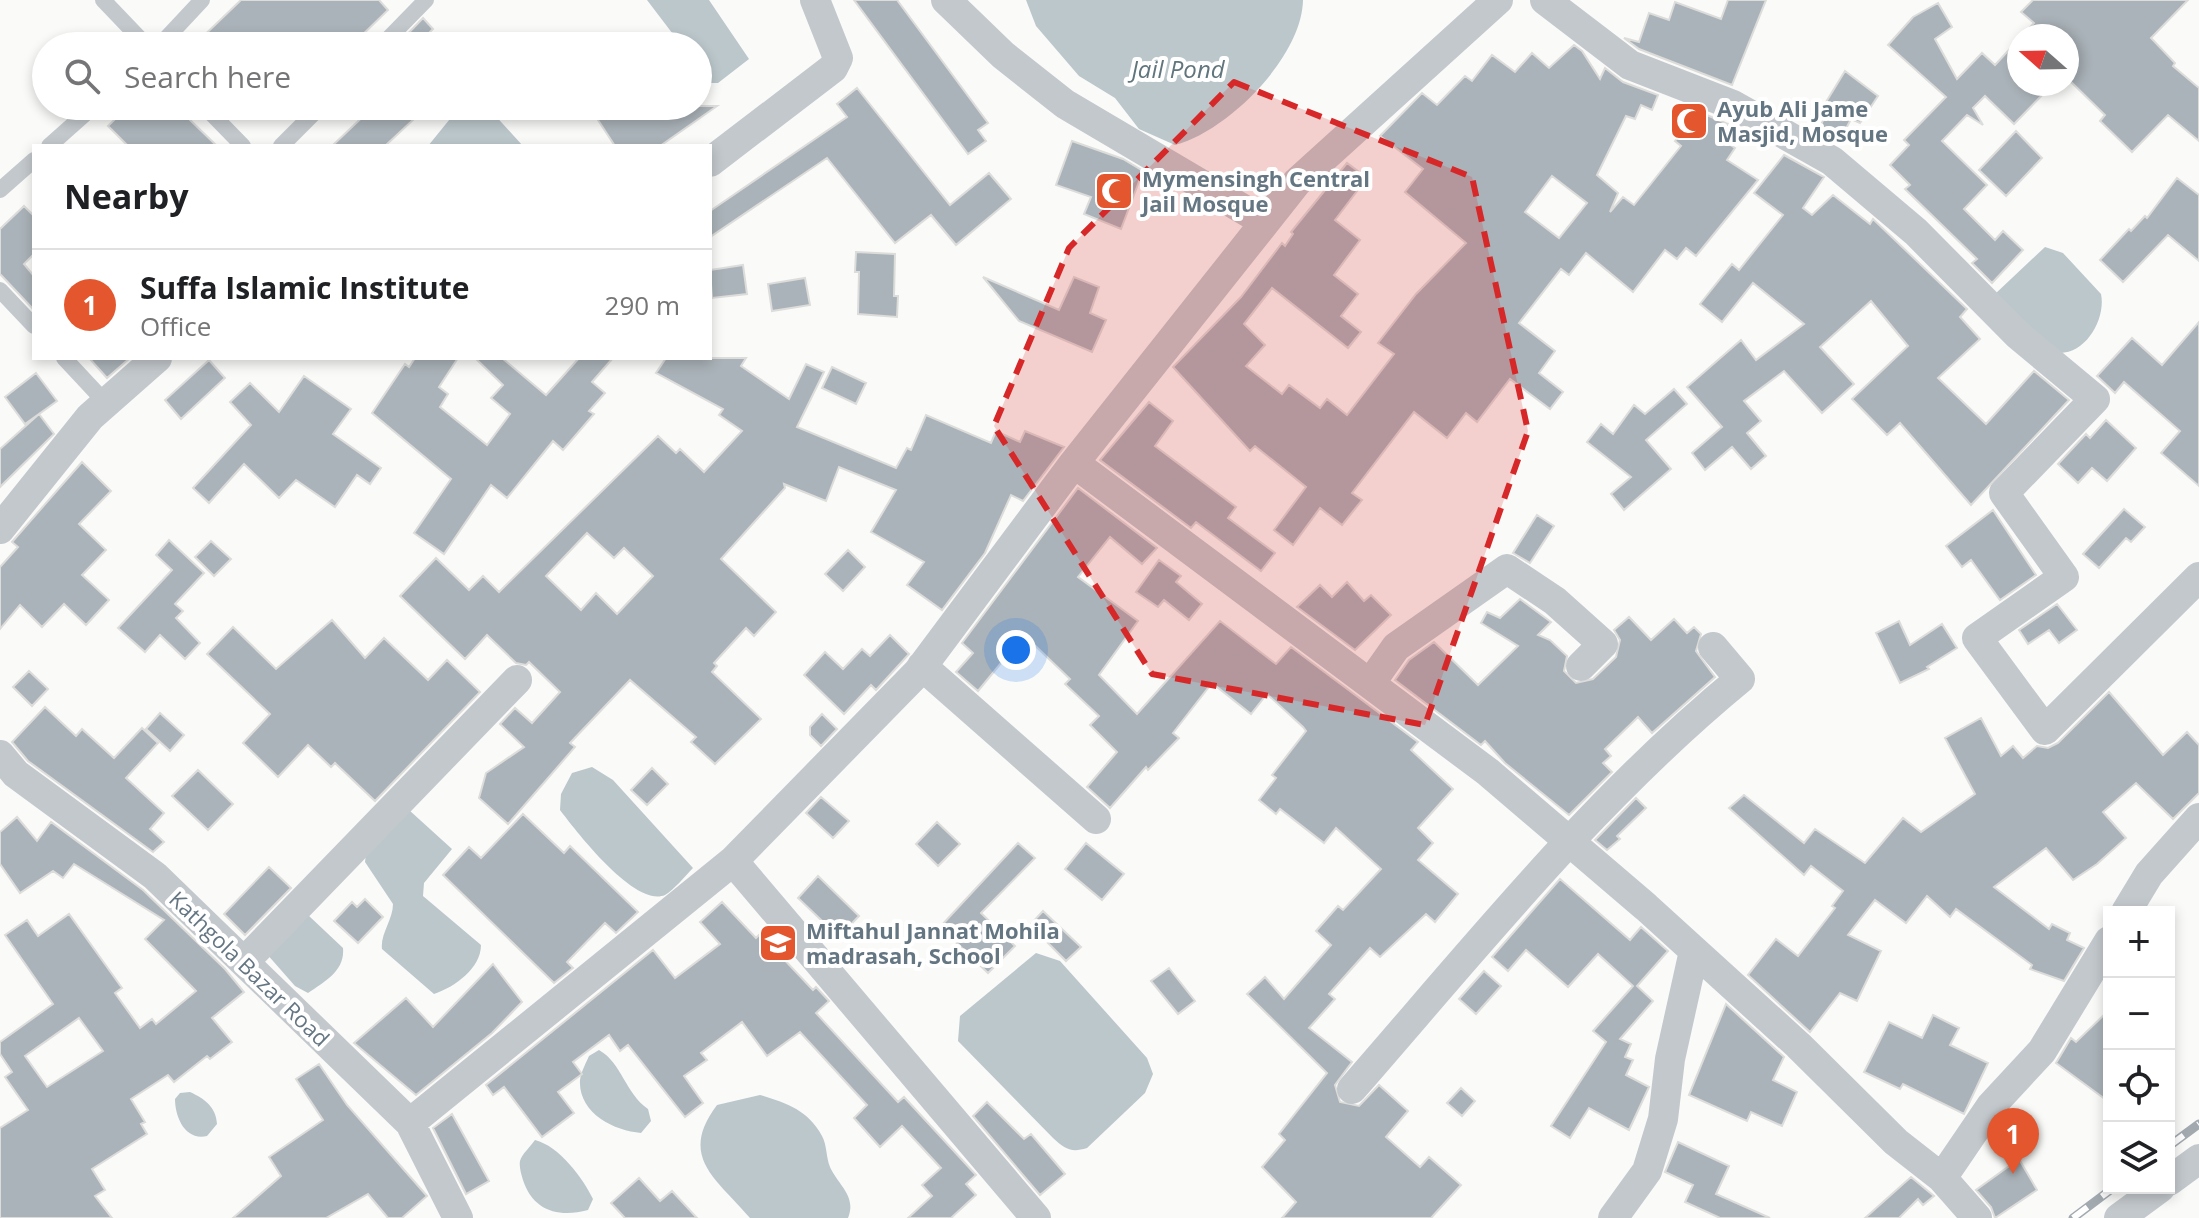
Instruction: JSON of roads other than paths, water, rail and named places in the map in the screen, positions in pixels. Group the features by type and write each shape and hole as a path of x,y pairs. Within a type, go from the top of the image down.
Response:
{"street":[{"path":"712,160 833,68 838,58 815,0"},
{"path":"946,0 1003,55 1065,104 1265,222"},
{"path":"410,1123 733,861 922,666 1074,463 1297,182 1498,0"},
{"path":"1545,0 1630,65 1733,105 1832,161 1916,232 2018,335 2095,399 2004,493 2064,577 1977,638 2045,730 2199,577"},
{"path":"0,529 65,446 106,403 155,360"},
{"path":"1074,463 1488,772 1798,1045 1896,1142 1942,1178 1977,1218"},
{"path":"1370,684 1396,647 1507,569 1525,578 1603,644 1581,666"},
{"path":"1352,1089 1568,840 1621,786 1740,679 1713,647"},
{"path":"922,666 1096,819"},
{"path":"244,962 517,680"},
{"name":"Kathgola Bazar Road","path":"0,755 16,774 155,876 410,1123 458,1218"},
{"path":"2130,906 2149,874 2199,818"},
{"path":"733,861 1036,1218"},
{"path":"1613,1218 1647,1171 1659,1132 1670,1059 1694,951"},
{"path":"1942,1178 1991,1106 2042,1051 2103,951"},
{"path":"2175,1177 2199,1159"},
{"path":"2119,1218 2152,1194"}],"lane":[{"path":"103,0 134,32"},
{"path":"172,32 202,0"},
{"path":"395,32 426,0"},
{"path":"51,144 78,120"},
{"path":"218,120 241,144"},
{"path":"283,144 307,120"},
{"path":"0,190 32,162"},
{"path":"0,290 32,324"},
{"path":"66,360 106,403"}],"water":[{"path":"647,0 709,0 749,59 718,83 712,83 712,32 671,32"},
{"name":"Jail Pond","path":"1026,0 1303,0 1290,45 1258,89 1217,124 1175,145 1139,129 1115,98 1079,76 1036,26"},
{"path":"449,120 499,120 521,144 430,144"},
{"path":"2045,247 2063,253 2101,294 2097,323 2086,341 2060,353 1994,295"},
{"path":"592,767 613,780 693,868 665,895 653,896 623,879 592,850 560,810 561,794 572,773"},
{"path":"409,810 452,849 424,883 423,896 481,945 472,969 450,987 434,994 382,949 393,904 365,862 366,854"},
{"path":"308,915 343,948 343,956 327,980 308,993 295,986 266,953"},
{"path":"1036,953 1060,961 1147,1058 1153,1074 1145,1093 1087,1148 1068,1149 1057,1142 958,1041 960,1016"},
{"path":"599,1050 613,1062 634,1095 648,1109 651,1121 641,1133 609,1124 591,1111 585,1102 580,1080 589,1056"},
{"path":"190,1092 205,1101 214,1113 217,1124 207,1136 193,1135 179,1120 175,1099 180,1093"},
{"path":"760,1095 796,1109 816,1127 824,1140 830,1167 848,1197 848,1218 750,1218 714,1178 701,1153 706,1123 717,1105"},
{"path":"535,1140 553,1149 577,1173 593,1199 588,1210 557,1212 548,1210 533,1199 523,1180 520,1163"}],"railway":[{"path":"2175,1142 2199,1124"},
{"path":"2073,1218 2105,1194"}],"place":[{"name":"Ayub Ali Jame Masjid, Mosque","path":"1689,121"},
{"name":"Mymensingh Central Jail Mosque","path":"1114,191"},
{"name":"Miftahul Jannat Mohila madrasah, School","path":"778,943"},
{"name":"Suffa Islamic Institute","path":"2013,1174"}]}
